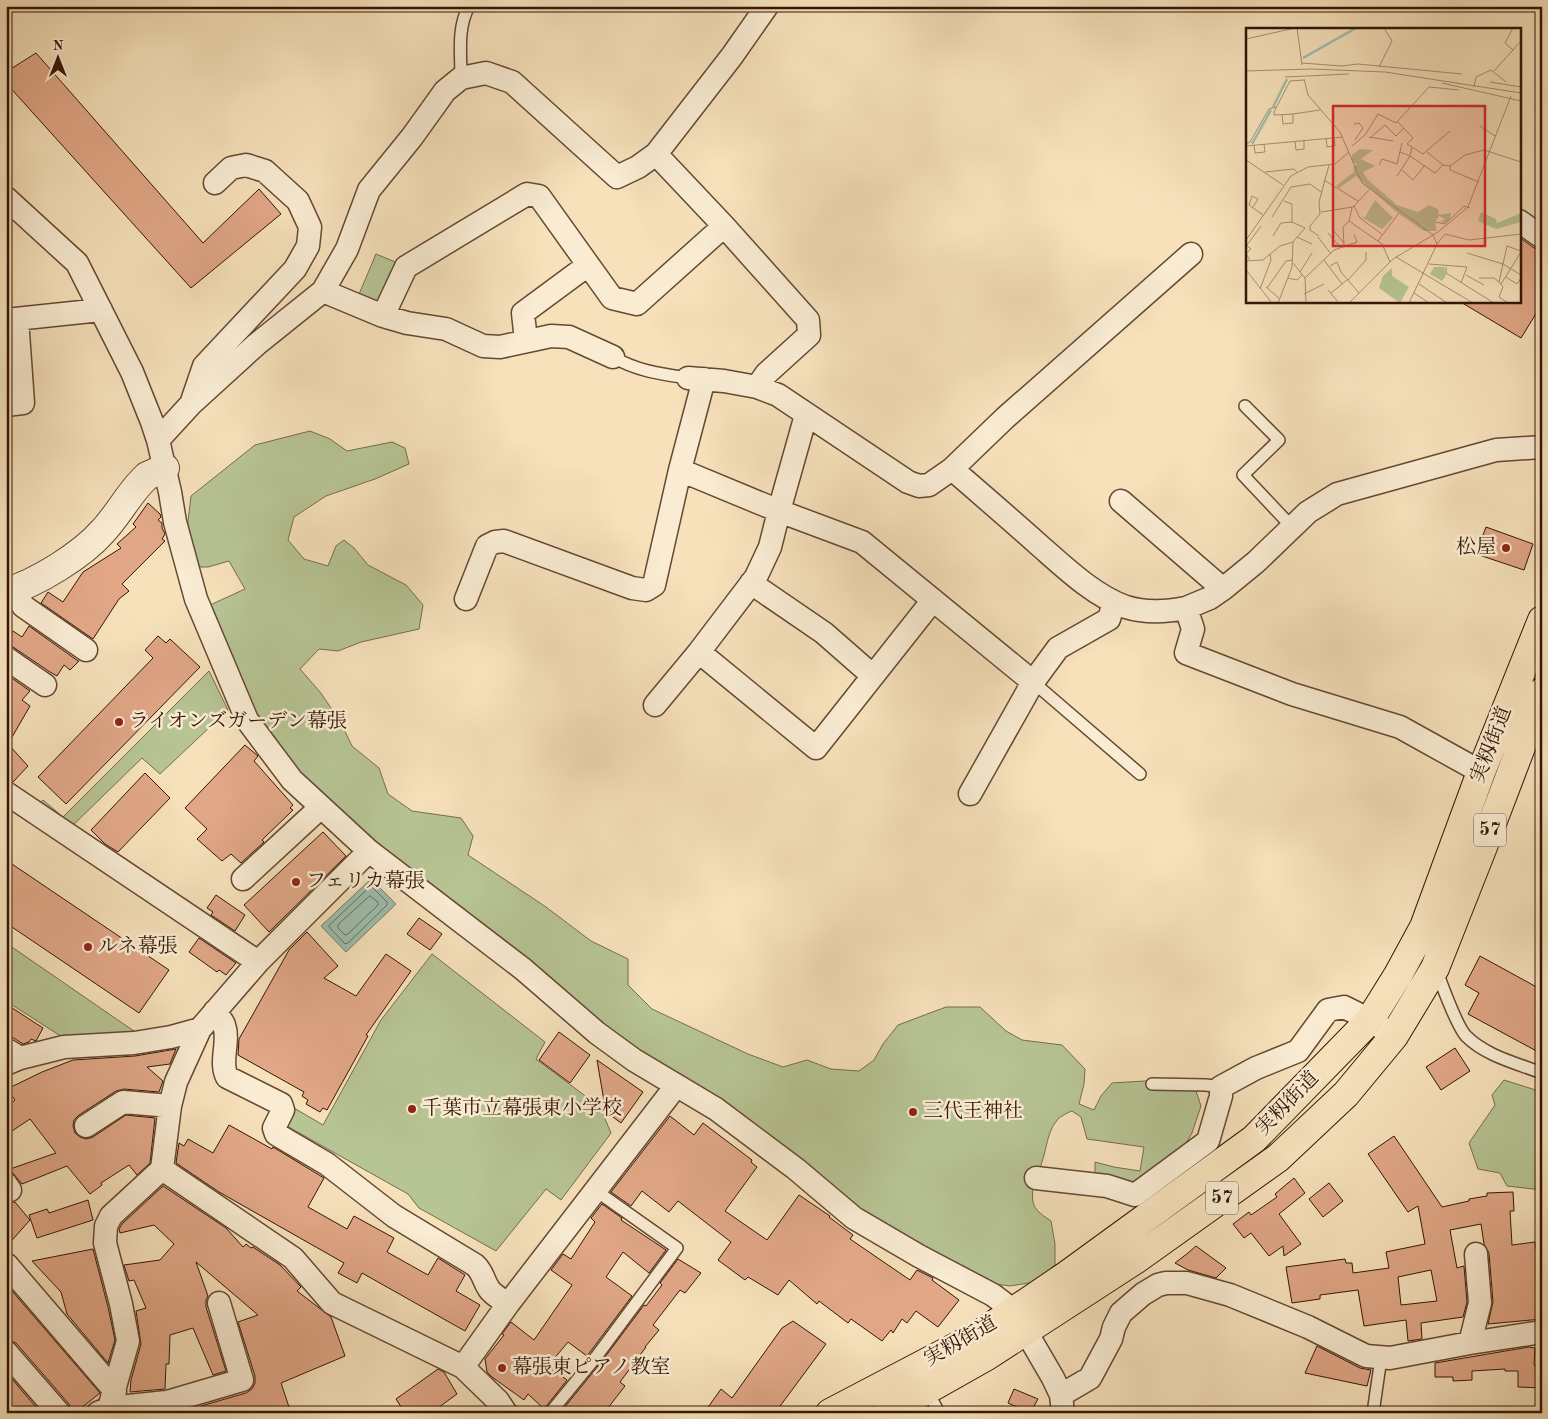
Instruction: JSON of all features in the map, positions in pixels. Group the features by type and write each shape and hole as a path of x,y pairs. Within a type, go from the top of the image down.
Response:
{"main road":[{"name":"実籾街道","path":"886,1413 933,1401 987,1356 1020,1321 1075,1269 1254,1139 1370,1020 1398,975 1424,927 1481,772 1542,620"},
{"name":"実籾街道","path":"830,1413 977,1336 1020,1321 1135,1260 1278,1158 1346,1094 1394,1036 1435,968 1486,839 1534,730 1542,692"}],"street":[{"path":"158,440 191,404 257,344 323,291 347,249 368,190 412,137 445,91 461,78 486,73 512,82 617,177 638,168 656,154 732,56 767,6"},
{"path":"656,154 724,226 808,320 809,335 766,374 757,387"},
{"path":"191,404 204,366 294,269 308,246 310,227 298,201 265,170 246,165 231,168 215,183"},
{"path":"383,316 406,266 527,194 539,196 612,298 637,304 724,226"},
{"path":"6,198 77,263 132,372 158,440 175,522 196,599 247,720 292,780 368,851 523,969 597,1033 634,1060 716,1109 796,1169 854,1218 993,1296 1020,1321 1050,1371 1062,1404 1090,1378 1111,1339 1114,1327 1121,1313 1143,1294 1158,1285 1166,1283 1188,1283 1230,1296 1308,1327 1366,1356 1381,1358 1542,1332"},
{"path":"1520,222 1542,238"},
{"path":"466,599 487,546 495,542 504,541 632,588 646,590 654,584 680,470 696,379 724,381 757,387 778,395 911,484 919,486 929,485 952,469 1005,418 1192,254"},
{"path":"526,341 523,313 588,265"},
{"path":"323,291 383,316 407,323 446,329 483,346 500,347 551,336 569,338 613,357"},
{"path":"6,405 23,403 11,320 101,310"},
{"path":"655,705 699,652 751,583 770,547 806,414"},
{"path":"952,469 1066,569 1114,602 1127,607 1152,612 1186,608 1210,598 1256,562 1308,512 1337,494 1496,450 1542,447"},
{"path":"86,650 23,606 10,590 54,568 95,539 108,526 143,480 147,476 165,468"},
{"path":"680,470 779,511 862,542 1033,682"},
{"path":"1121,501 1223,589"},
{"path":"751,583 824,632 873,676"},
{"path":"699,652 816,748 932,600"},
{"path":"970,794 1033,682 1058,648 1109,619 1114,602"},
{"path":"1186,608 1193,630 1186,653 1292,694 1400,727 1481,772"},
{"path":"6,658 45,686"},
{"path":"6,793 165,907 258,962"},
{"path":"244,879 321,807"},
{"path":"107,1404 128,1341 121,1304 105,1242 106,1226 111,1216 162,1169 170,1106 176,1082 200,1028 258,962 368,851"},
{"path":"1036,1178 1107,1186 1135,1194 1208,1141 1221,1096 1221,1087 1256,1068 1298,1050 1328,1010 1344,1007 1370,1020 1394,1036"},
{"path":"215,1011 224,1023 226,1034 224,1070 227,1078 281,1104 283,1110 274,1128 276,1134 327,1164 394,1216 475,1265 482,1271 490,1290 508,1304"},
{"path":"6,1064 27,1056 64,1047 134,1043 171,1037 200,1028"},
{"path":"463,1367 508,1304 676,1086"},
{"path":"86,1126 124,1102 170,1106"},
{"path":"162,1169 293,1258 332,1303 463,1367 502,1407"},
{"path":"1470,1343 1480,1303 1476,1254"},
{"path":"8,1265 107,1404"},
{"path":"107,1404 167,1402 246,1389 220,1303"},
{"path":"6,1352 59,1413"}],"lane":[{"path":"461,78 462,18 469,6"},
{"path":"613,357 626,365 643,371 696,379"},
{"path":"1245,406 1279,440 1243,475 1293,528"},
{"path":"1033,682 1140,774"},
{"path":"1435,968 1465,1035 1483,1049 1542,1073"},
{"path":"6,1043 27,1056"},
{"path":"1152,1084 1221,1087"},
{"path":"550,1413 596,1357 677,1248 595,1190"},
{"path":"1373,1413 1381,1358"},
{"path":"502,1407 513,1408 518,1413"}],"green space":[{"path":"376,254 400,264 382,303 357,299"},
{"path":"310,431 330,439 347,451 392,442 405,448 409,464 375,479 326,496 294,517 288,540 304,559 328,566 336,546 344,540 354,548 368,565 406,585 423,605 419,629 361,642 338,651 319,649 300,669 320,692 340,721 352,746 379,768 388,794 412,811 461,818 473,836 468,855 546,907 591,941 628,959 628,985 652,1009 748,1054 783,1067 807,1060 831,1069 859,1071 874,1060 883,1044 898,1025 946,1007 980,1007 1006,1031 1022,1040 1062,1045 1085,1069 1084,1084 1079,1104 1094,1110 1101,1096 1112,1083 1161,1080 1195,1088 1201,1106 1192,1133 1185,1145 1134,1182 1095,1180 1095,1162 1140,1171 1144,1147 1087,1139 1081,1117 1072,1111 1059,1118 1053,1126 1041,1165 1033,1178 1033,1203 1038,1211 1051,1221 1055,1244 1055,1265 1035,1282 1010,1286 994,1284 926,1264 675,1089 259,750 210,605 245,589 229,561 208,567 193,567 185,546 191,496 255,445"},
{"path":"209,671 228,710 160,774 142,758 67,831 35,808 43,800 63,817"},
{"path":"6,943 144,1038 70,1042 6,1001"},
{"path":"432,954 545,1042 536,1059 600,1107 611,1133 561,1200 546,1189 496,1251 419,1208 408,1194 285,1125 294,1108 323,1125 381,1020"},
{"path":"1504,1080 1542,1092 1542,1190 1507,1186 1500,1173 1478,1169 1469,1143 1495,1105 1492,1095"}],"water":[{"path":"371,879 396,904 346,952 321,926"}],"building":[{"path":"36,53 203,243 259,189 281,214 191,288 6,83 6,72"},
{"path":"1520,238 1534,248 1542,250 1542,304 1521,338 1461,302 1520,302"},
{"path":"148,503 160,514 161,517 158,520 162,523 165,534 162,539 165,541 122,584 129,591 119,599 93,639 41,603 48,592 63,602 83,572 121,548 117,544 136,527 133,524"},
{"path":"1486,527 1533,544 1524,570 1476,554"},
{"path":"29,626 79,661 70,670 64,665 57,676 13,647 6,645 13,631 22,637"},
{"name":"ライオンズガーデン幕張","path":"158,636 166,643 170,639 200,667 66,804 38,777 153,658 145,650"},
{"path":"6,674 30,691 22,700 30,706 8,744 28,766 13,782 6,780 6,690 11,693 12,690 6,685"},
{"path":"245,745 258,756 254,761 293,805 290,808 293,810 262,840 264,842 241,863 231,854 222,861 197,839 207,829 185,808"},
{"path":"145,773 170,798 118,852 105,844 91,830"},
{"name":"フェリカ幕張","path":"323,832 346,856 269,932 244,905"},
{"name":"ルネ幕張","path":"6,860 169,970 139,1013 6,923"},
{"path":"216,895 245,915 235,931 211,915 213,912 207,908"},
{"path":"419,918 442,934 430,950 407,934"},
{"path":"307,932 338,966 324,978 356,996 386,954 411,971 366,1035 368,1036 327,1110 323,1108 320,1112 306,1104 308,1100 302,1096 304,1092 238,1055 239,1039 289,950"},
{"path":"199,938 236,963 226,975 219,970 217,972 189,952"},
{"path":"1480,956 1542,990 1542,1054 1468,1014 1479,993 1465,985"},
{"path":"6,1004 43,1028 36,1041 31,1039 23,1044 6,1033"},
{"path":"559,1032 590,1055 570,1083 539,1060"},
{"path":"1455,1048 1470,1071 1441,1090 1426,1067"},
{"path":"176,1049 170,1064 147,1067 163,1081 159,1092 124,1089 116,1091 74,1120 75,1133 86,1139 93,1137 126,1115 155,1118 150,1163 137,1175 129,1165 101,1183 102,1185 90,1194 67,1166 22,1184 12,1172 10,1169 56,1153 30,1119 6,1135 6,1107 15,1100 7,1089 73,1060 135,1056"},
{"path":"597,1060 643,1092 621,1123 609,1114 611,1111 605,1107"},
{"path":"670,1116 694,1135 703,1123 752,1160 751,1162 757,1167 725,1211 767,1240 799,1195 830,1216 853,1235 850,1239 910,1280 917,1270 933,1278 932,1280 959,1300 938,1327 916,1311 907,1323 902,1319 893,1333 891,1330 882,1341 851,1319 848,1323 819,1301 817,1304 789,1280 778,1295 748,1277 745,1280 718,1260 731,1242 678,1201 669,1212 642,1191 631,1206 611,1192"},
{"path":"229,1125 272,1149 273,1147 324,1178 308,1207 347,1229 354,1216 394,1238 387,1252 428,1275 438,1258 465,1275 456,1291 480,1305 465,1331 362,1273 357,1283 338,1273 344,1263 219,1192 176,1163 179,1143 184,1146 188,1139 213,1153"},
{"path":"1394,1136 1442,1207 1487,1196 1487,1193 1513,1192 1514,1211 1510,1211 1512,1245 1535,1242 1540,1273 1542,1273 1542,1319 1488,1324 1493,1302 1489,1253 1484,1244 1481,1224 1450,1230 1457,1268 1464,1266 1467,1302 1463,1317 1421,1323 1422,1339 1408,1341 1406,1320 1364,1326 1358,1290 1320,1295 1320,1299 1292,1303 1286,1267 1345,1259 1346,1263 1352,1263 1353,1273 1389,1268 1386,1252 1425,1244 1418,1206 1408,1212 1368,1154","holes":["1431,1270 1437,1301 1401,1305 1398,1277"]},
{"path":"1294,1178 1305,1193 1279,1214 1301,1244 1284,1256 1283,1246 1269,1256 1251,1233 1244,1238 1233,1224 1249,1212 1251,1215 1277,1197 1275,1194"},
{"path":"1329,1183 1343,1201 1323,1217 1309,1199"},
{"path":"163,1186 226,1228 243,1247 246,1244 251,1248 253,1247 280,1265 301,1287 297,1291 331,1317 345,1356 281,1383 291,1413 203,1413 201,1406 246,1393 252,1389 255,1383 255,1376 238,1322 258,1315 196,1262 208,1296 206,1307 226,1371 213,1375 193,1328 170,1335 169,1364 166,1364 165,1389 130,1392 131,1380 141,1344 136,1311 146,1308 134,1280 129,1281 124,1265 160,1260 174,1244 154,1225 120,1233 119,1229"},
{"path":"88,1200 93,1220 37,1238 29,1215 47,1209 49,1213"},
{"path":"6,1202 15,1202 30,1220 6,1247"},
{"path":"602,1204 622,1218 621,1220 666,1250 649,1273 623,1252 606,1277 632,1296 587,1356 568,1342 548,1366 567,1380 544,1409 528,1394 524,1400 492,1377 487,1372 485,1359 504,1335 502,1334 511,1322 534,1340 572,1285 551,1270 563,1254 571,1259 595,1222 591,1218"},
{"path":"1196,1246 1226,1268 1216,1278 1188,1270 1175,1263"},
{"path":"93,1249 115,1340 108,1363 67,1314 61,1292 32,1261"},
{"path":"678,1259 701,1273 685,1293 680,1290 653,1325 659,1330 620,1382 625,1386 604,1413 560,1413 644,1305 646,1306"},
{"path":"6,1284 100,1393 75,1413 72,1413 69,1404 16,1343 6,1339"},
{"path":"793,1321 826,1344 775,1413 704,1413 721,1389 732,1398 782,1328"},
{"path":"1317,1346 1360,1368 1371,1370 1367,1386 1305,1373"},
{"path":"1529,1347 1535,1348 1534,1365 1542,1366 1542,1388 1518,1387 1518,1371 1505,1371 1505,1369 1472,1371 1472,1380 1453,1381 1453,1377 1435,1377 1435,1363"},
{"path":"438,1369 444,1372 457,1394 431,1413 405,1413 396,1399"},
{"path":"6,1372 41,1413 6,1413"},
{"path":"1014,1389 1038,1399 1030,1413 1008,1403"}],"place":[{"name":"松屋","path":"1506,548"},
{"name":"ライオンズガーデン幕張","path":"119,722"},
{"name":"フェリカ幕張","path":"296,882"},
{"name":"ルネ幕張","path":"88,947"},
{"name":"千葉市立幕張東小学校","path":"412,1109"},
{"name":"三代王神社","path":"913,1112"},
{"name":"幕張東ピアノ教室","path":"502,1368"}]}
